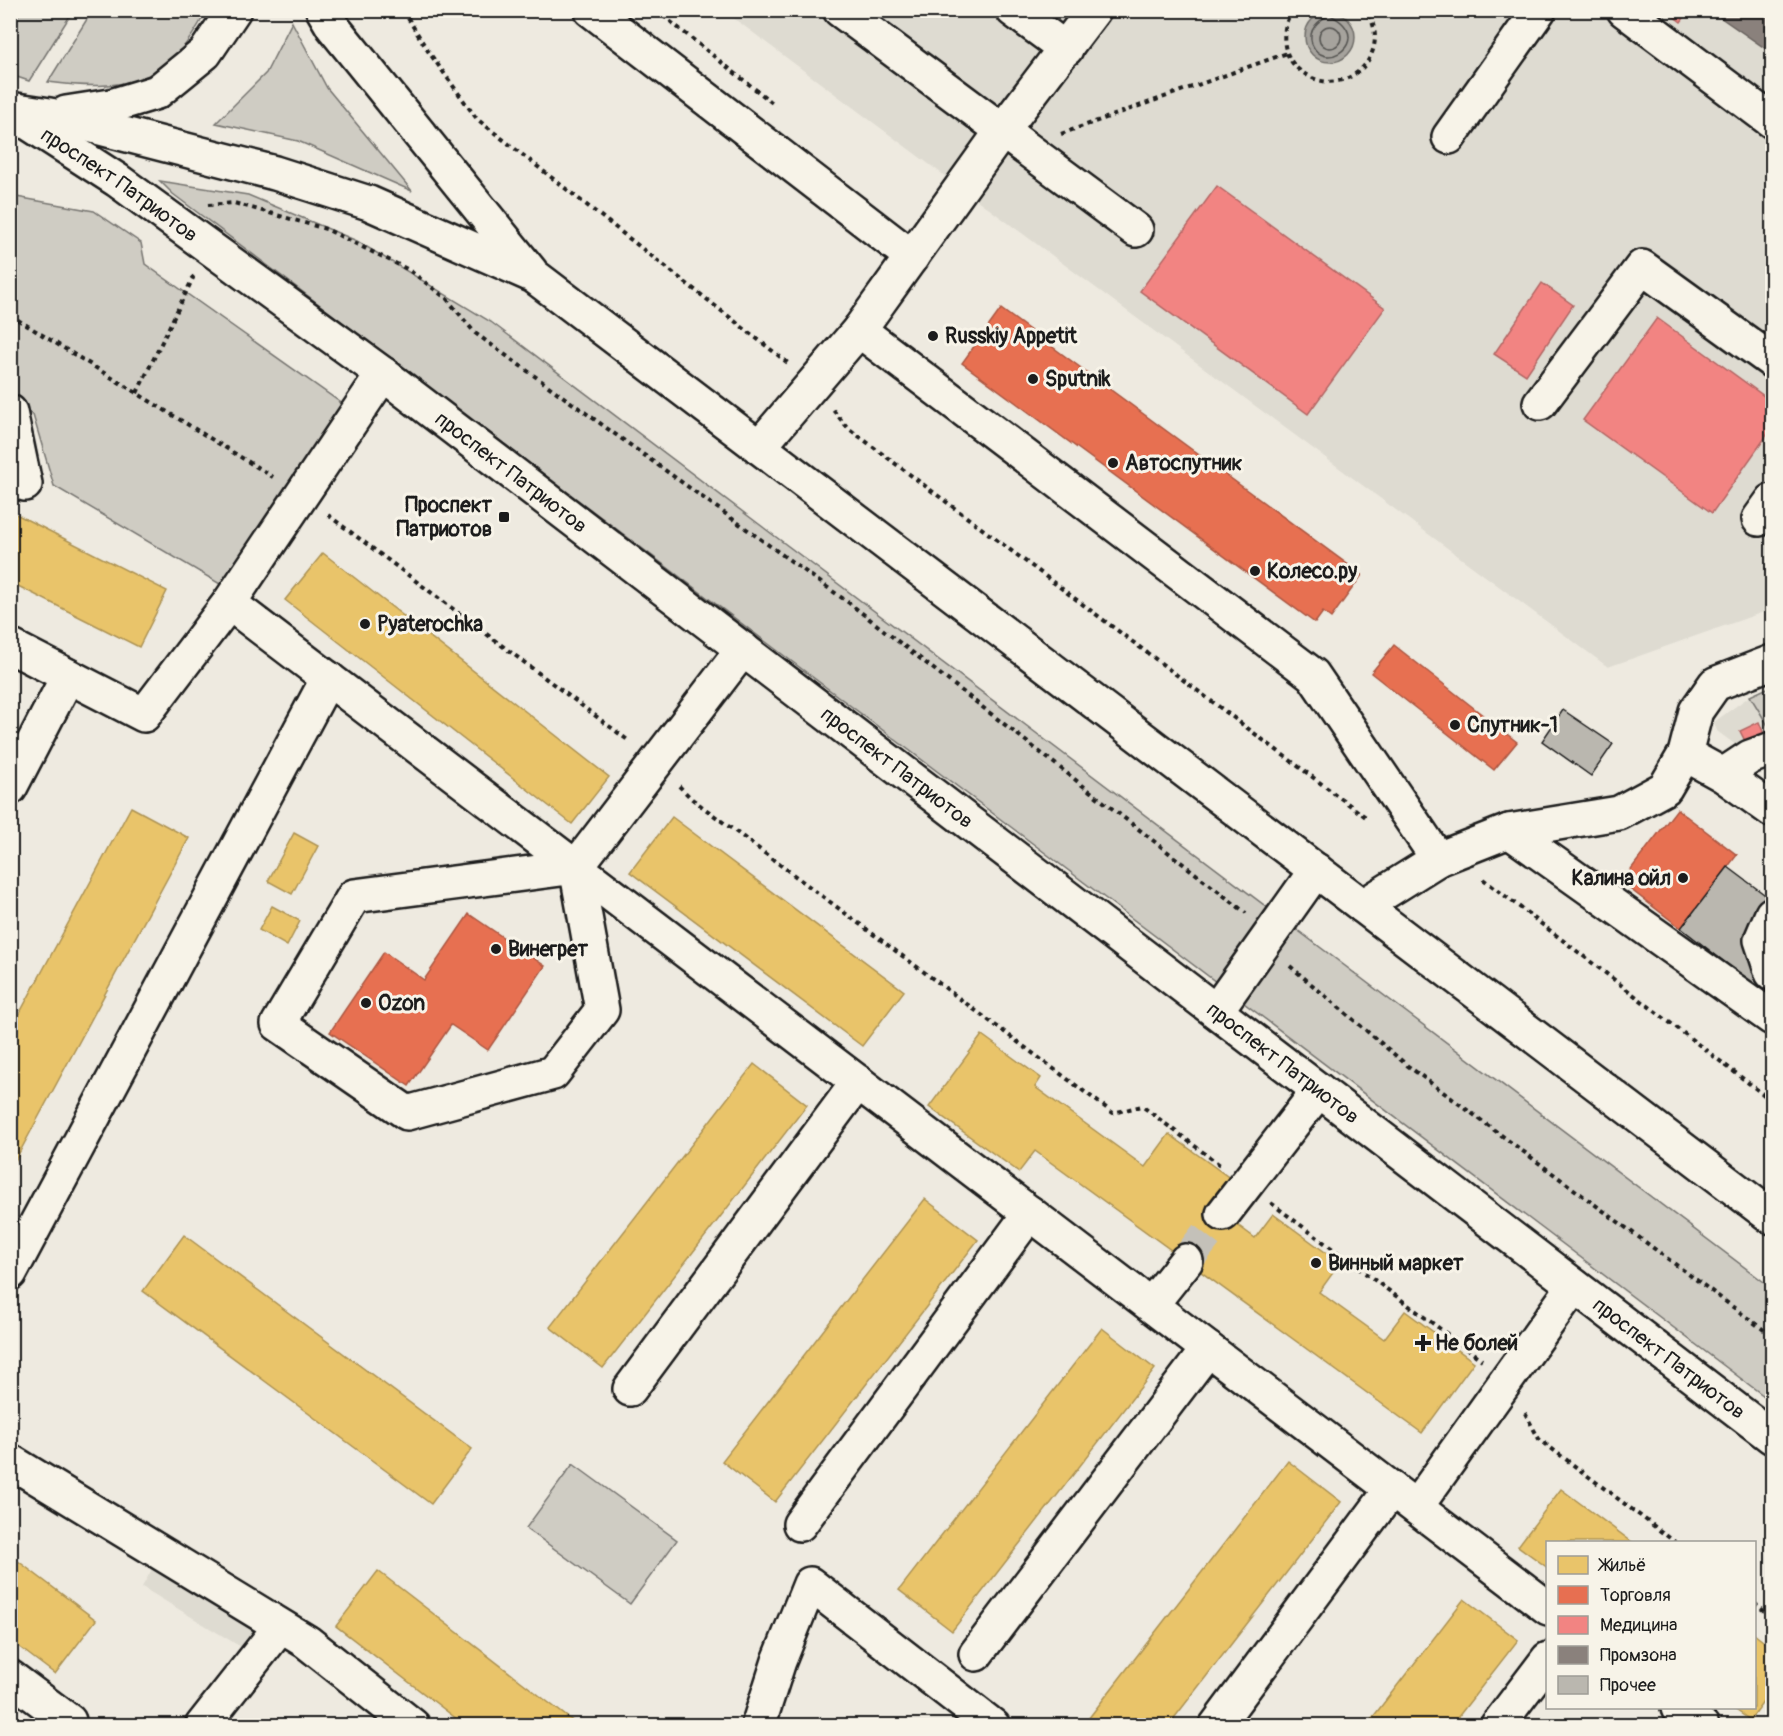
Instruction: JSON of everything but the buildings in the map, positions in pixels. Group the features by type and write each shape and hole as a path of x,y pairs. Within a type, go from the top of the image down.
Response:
{"main road":[{"path":"50,115 111,106 157,92 205,53 234,10"},
{"name":"проспект Патриотов","path":"323,10 333,27 534,276"},
{"path":"591,10 912,258"},
{"path":"840,10 1136,230"},
{"path":"759,447 859,330 912,258 1013,139 1066,49 1094,10"},
{"path":"1449,137 1539,10"},
{"path":"1624,10 1773,121"},
{"path":"1030,15 1066,49"},
{"name":"проспект Патриотов","path":"10,110 50,115 275,172 369,203 534,276 1773,1217"},
{"name":"проспект Патриотов","path":"10,110 117,180 383,375 1773,1437"},
{"path":"1540,403 1642,267 1773,361"},
{"path":"859,330 1313,675 1438,859"},
{"path":"10,646 144,715 228,603 383,375"},
{"path":"10,412 26,484"},
{"path":"228,603 1546,1606"},
{"path":"576,867 602,1010 553,1073 407,1113 278,1024 354,896 576,867 743,649"},
{"path":"1363,906 1438,859 1509,831 1619,813 1665,788 1685,754 1696,711 1715,684 1773,662"},
{"path":"10,788 68,676"},
{"path":"10,1273 328,678"},
{"path":"1723,775 1750,757 1773,749"},
{"path":"1685,754 1723,775 1773,810"},
{"path":"1509,831 1773,1018"},
{"path":"1215,1011 1316,870"},
{"path":"1773,914 1761,940 1773,973"},
{"path":"630,1389 858,1082"},
{"path":"1223,1214 1319,1090"},
{"path":"800,1524 1029,1213"},
{"path":"1151,1305 1186,1261"},
{"path":"1216,1725 1404,1498 1508,1379 1574,1286"},
{"path":"976,1654 1208,1349"},
{"path":"10,1461 307,1642 380,1715 413,1725"},
{"path":"758,1725 810,1584 993,1725"},
{"path":"202,1725 280,1627"},
{"path":"1497,1725 1546,1662"},
{"path":"10,1677 69,1721"},
{"path":"1681,1709 1702,1725"}],"path":[{"path":"403,10 428,51 477,118 783,358 813,385 848,428 1372,822"},
{"path":"1293,10 1288,18 1284,35 1287,53 1296,68 1311,79 1328,83 1346,80 1362,70 1372,56 1376,38 1373,20 1366,10"},
{"path":"1013,139 1287,53"},
{"path":"168,218 185,207 234,202 326,229 409,270 447,299 475,333 849,603 1271,932 1292,969 1407,1066 1773,1336"},
{"path":"137,393 193,278 184,272"},
{"path":"10,315 302,495 657,762 692,799 1113,1113 1142,1106 1508,1379 1539,1439 1674,1541"},
{"path":"1438,859 1481,878 1773,1101"},
{"path":"1756,1604 1773,1617"}],"shaded area":[{"path":"19,11 73,11 29,81 11,75 11,42"},
{"path":"92,11 206,11 192,36 177,55 160,69 142,78 99,86 48,82"},
{"path":"724,11 1772,11 1772,609 1608,667"},
{"path":"292,22 327,88 412,191 298,141 216,123 266,73"},
{"path":"160,181 248,195 357,241 491,322 1772,1288 1772,1402 173,194"},
{"path":"11,196 94,211 141,243 145,264 351,410 220,584 54,486 33,415 11,402"},
{"path":"1772,686 1772,772 1717,731 1714,722 1750,696"},
{"path":"1772,686 1772,728 1770,729 1750,696"},
{"path":"573,1464 677,1540 630,1604 526,1528"},
{"path":"155,1564 259,1627 246,1650 142,1587"}],"water":[{"path":"1330,12 1348,19 1355,37 1348,55 1330,62 1312,55 1305,37 1312,19"}],"tunnel":[{"path":"1186,1261 1223,1214"}],"place":[{"name":"Russkiy Appetit","path":"933,336"},
{"name":"Sputnik","path":"1033,379"},
{"name":"Автоспутник","path":"1113,463"},
{"name":"Проспект Патриотов","path":"504,517"},
{"name":"Колесо.ру","path":"1255,571"},
{"name":"Pyaterochka","path":"365,624"},
{"name":"Спутник-1","path":"1455,725"},
{"name":"Калина ойл","path":"1683,878"},
{"name":"Винегрет","path":"496,949"},
{"name":"Ozon","path":"366,1003"},
{"name":"Винный маркет","path":"1316,1263"},
{"name":"Не болей","path":"1423,1343"}]}
